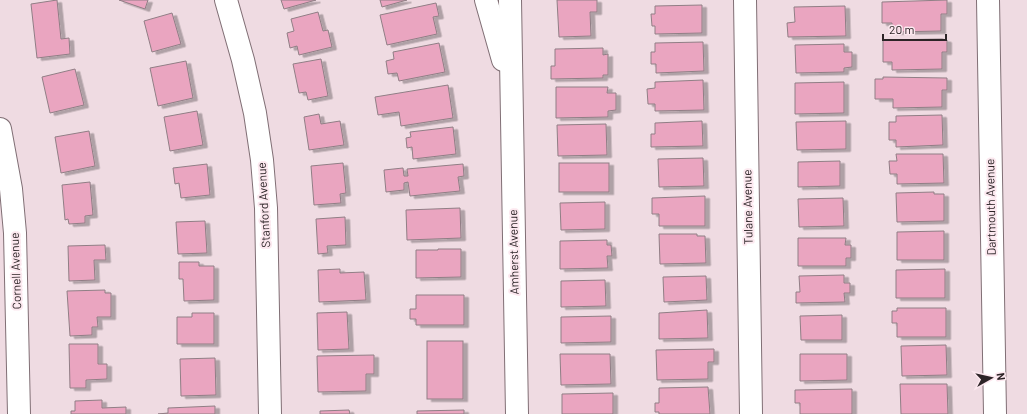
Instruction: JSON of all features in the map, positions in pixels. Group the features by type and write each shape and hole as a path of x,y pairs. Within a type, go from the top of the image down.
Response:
{"street":[{"name":"Stanford Avenue","path":"226,0 243,60 255,113 262,160 266,208 270,414"},
{"name":"Amherst Avenue","path":"486,0 512,89"},
{"name":"Amherst Avenue","path":"510,0 517,414"},
{"name":"Tulane Avenue","path":"745,0 751,414"},
{"name":"Dartmouth Avenue","path":"988,0 994,414"},
{"name":"Cornell Avenue","path":"0,129 11,189 15,233 19,414"}],"building":[{"path":"57,0 61,39 69,38 70,54 37,58 31,4"},
{"path":"119,0 148,0 145,9"},
{"path":"281,0 316,0 284,9"},
{"path":"380,0 407,0 382,7"},
{"path":"557,0 597,0 597,12 590,12 591,36 559,37"},
{"path":"947,0 947,14 941,14 941,31 892,32 892,23 882,23 882,2"},
{"path":"436,3 439,16 433,17 437,34 387,45 380,15"},
{"path":"702,5 702,33 655,34 655,26 652,26 651,14 655,14 655,6"},
{"path":"845,6 846,36 788,37 787,23 795,22 794,7"},
{"path":"318,12 323,31 328,30 332,47 299,55 297,46 290,48 287,33 294,31 291,19"},
{"path":"172,13 181,44 152,52 144,21"},
{"path":"883,40 947,40 947,52 942,52 942,69 892,70 892,62 883,62"},
{"path":"703,42 704,71 656,73 656,64 651,64 651,52 655,52 655,43"},
{"path":"439,43 445,72 399,81 397,73 388,74 386,61 394,59 393,52"},
{"path":"844,44 844,52 852,52 852,67 844,68 844,72 796,73 795,45"},
{"path":"603,48 603,55 608,54 608,75 603,75 603,78 551,79 551,66 555,66 555,49"},
{"path":"321,59 328,96 308,100 306,92 299,93 293,64"},
{"path":"186,61 193,98 158,106 150,68"},
{"path":"75,69 84,105 50,113 42,77"},
{"path":"883,77 947,78 947,90 942,90 942,107 893,108 893,99 875,99 875,79 883,79"},
{"path":"703,80 704,110 655,111 655,104 648,104 647,89 655,88 655,82"},
{"path":"844,82 844,113 795,114 795,83"},
{"path":"448,85 453,118 401,126 399,112 378,115 375,97"},
{"path":"556,87 608,87 607,93 616,93 616,110 608,111 608,117 556,118"},
{"path":"197,111 203,145 170,151 164,117"},
{"path":"319,114 321,124 340,121 344,145 309,150 304,117"},
{"path":"942,115 943,145 896,147 896,140 889,140 889,122 896,122 896,116"},
{"path":"702,121 703,146 651,147 651,134 655,134 655,123"},
{"path":"846,121 846,149 797,150 796,122"},
{"path":"606,124 607,155 558,156 557,125"},
{"path":"453,127 456,154 413,159 412,147 407,148 406,138 411,137 410,132"},
{"path":"89,131 95,166 61,173 55,137"},
{"path":"896,154 943,154 944,183 897,184 897,174 890,174 889,161 897,161"},
{"path":"703,158 704,186 659,187 658,159"},
{"path":"840,161 840,186 798,187 798,162"},
{"path":"343,163 346,193 340,194 341,203 314,205 311,166"},
{"path":"559,163 609,163 609,192 559,192"},
{"path":"207,164 210,195 181,198 179,183 175,184 173,168"},
{"path":"463,164 464,176 458,177 460,191 410,196 408,182 404,183 404,190 386,192 384,170 403,168 404,176 408,176 407,169"},
{"path":"90,182 93,215 85,216 85,223 69,224 68,219 65,220 62,185"},
{"path":"934,192 934,194 944,194 944,221 897,222 896,193"},
{"path":"705,196 705,226 659,226 659,214 652,214 652,198"},
{"path":"843,198 844,226 799,227 798,199"},
{"path":"605,202 605,229 561,230 560,203"},
{"path":"460,208 461,238 407,240 406,210"},
{"path":"345,217 346,245 327,246 328,253 318,254 316,219"},
{"path":"205,221 207,253 178,254 176,222"},
{"path":"944,231 944,260 897,260 897,232"},
{"path":"659,234 697,234 697,236 705,236 706,263 660,264"},
{"path":"798,238 846,238 845,245 851,245 851,258 846,258 846,266 798,266"},
{"path":"607,240 607,245 611,245 612,256 607,256 608,268 560,269 560,241"},
{"path":"105,245 106,260 94,260 95,280 69,281 68,246"},
{"path":"461,249 461,277 416,278 416,250"},
{"path":"179,262 199,262 199,266 214,266 214,300 184,301 183,279 179,279"},
{"path":"340,269 340,273 364,272 366,300 319,302 318,270"},
{"path":"945,269 945,298 896,298 896,270"},
{"path":"844,275 844,283 850,283 850,293 844,293 845,302 796,303 796,292 800,292 799,276"},
{"path":"706,276 707,300 664,302 663,277"},
{"path":"605,280 606,306 561,307 561,281"},
{"path":"105,290 105,293 111,293 111,317 97,317 98,327 92,327 92,335 70,336 67,291"},
{"path":"416,295 464,295 464,325 416,325 416,319 410,319 410,309 416,309"},
{"path":"897,308 946,308 946,337 897,337 897,323 892,323 892,311 897,311"},
{"path":"707,310 708,338 659,339 659,313"},
{"path":"347,312 349,349 318,350 317,313"},
{"path":"192,313 214,313 214,344 177,344 177,317 192,317"},
{"path":"842,315 842,340 801,340 800,316"},
{"path":"611,316 611,342 561,343 561,317"},
{"path":"427,341 463,341 463,399 427,399"},
{"path":"69,344 98,344 98,364 107,364 107,379 86,380 86,388 70,388"},
{"path":"946,345 947,375 902,376 901,346"},
{"path":"714,349 714,362 708,362 708,379 657,380 656,350"},
{"path":"560,354 610,354 611,384 561,385"},
{"path":"800,354 847,354 847,380 800,381"},
{"path":"374,355 374,374 366,374 366,391 318,392 317,356"},
{"path":"215,358 216,395 181,396 180,359"},
{"path":"900,384 947,384 948,414 901,414"},
{"path":"708,387 710,414 659,414 659,412 655,412 655,403 659,403 659,388"},
{"path":"852,389 852,414 800,414 800,403 795,403 795,390"},
{"path":"613,393 613,414 562,414 562,394"},
{"path":"102,400 102,408 126,407 126,414 71,414 71,411 75,411 75,401"},
{"path":"215,406 215,414 158,414 168,413 168,408"},
{"path":"349,410 350,414 320,414 320,411"},
{"path":"464,410 464,414 417,414 417,411"}]}
